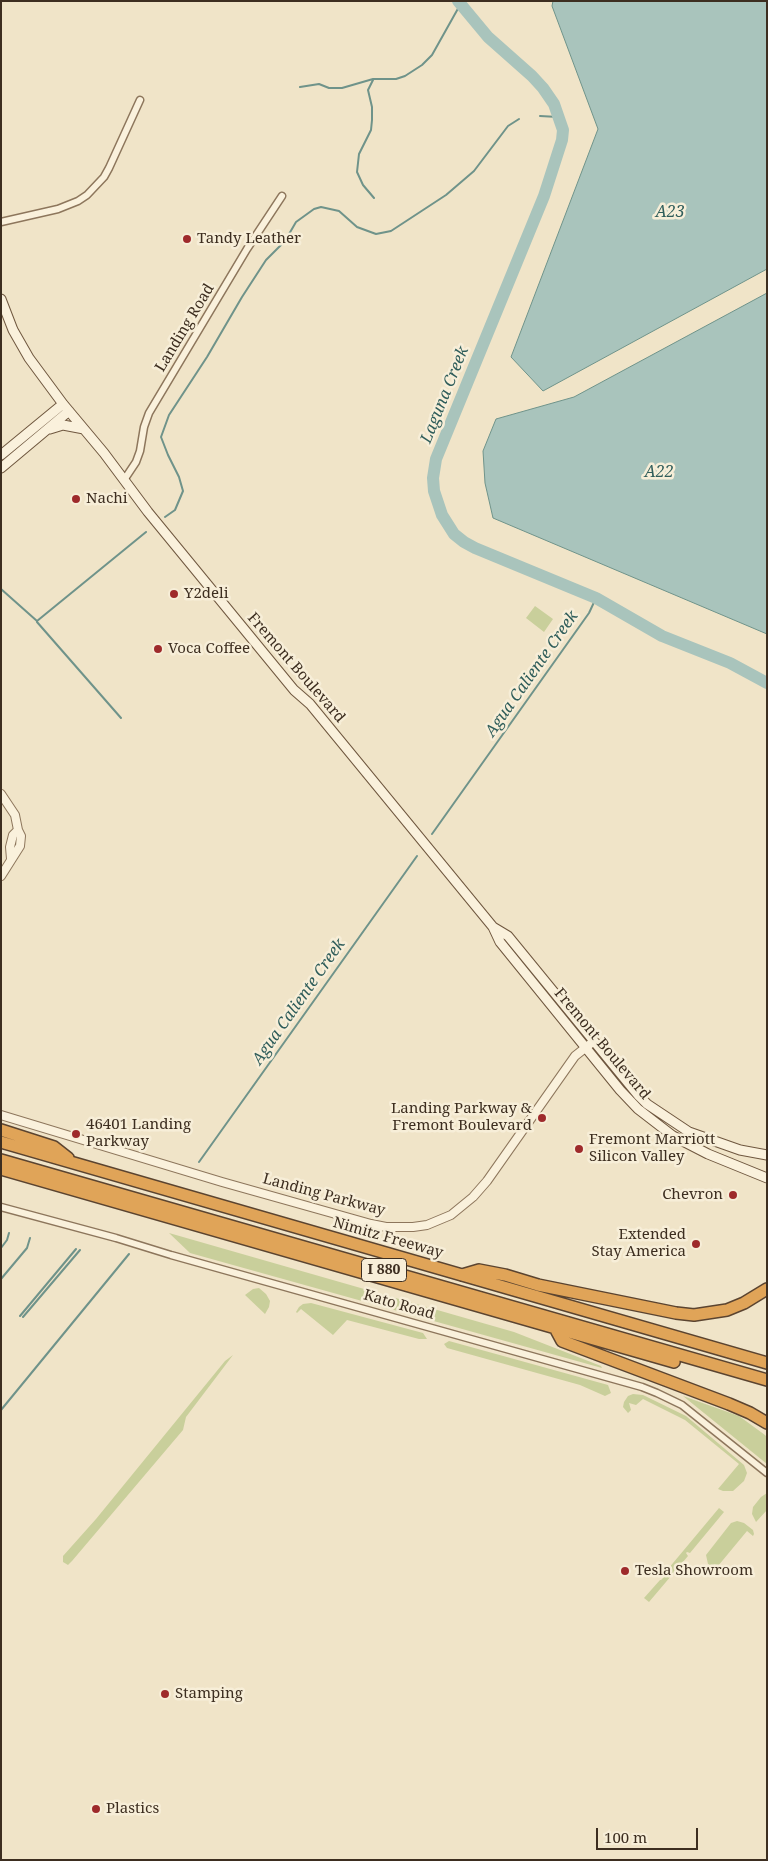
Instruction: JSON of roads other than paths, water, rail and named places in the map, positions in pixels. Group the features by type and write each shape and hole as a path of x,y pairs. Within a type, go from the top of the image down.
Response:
{"highway":[{"path":"1,1130 54,1147 71,1161"},
{"name":"Nimitz Freeway","path":"1,1142 767,1362"},
{"name":"I 880","path":"1,1160 767,1380"},
{"name":"I 880","path":"1,1169 767,1388"},
{"path":"462,1275 479,1270 505,1275 538,1285 694,1315 727,1310 744,1304 767,1289"},
{"path":"555,1328 562,1341 729,1404 767,1423"}],"main road":[{"name":"Fremont Boulevard","path":"1,299 14,330 29,358 148,512 294,690 310,704 493,927 500,942 630,1101 673,1136 708,1154 767,1178"},
{"path":"1,468 45,431 66,407"},
{"path":"1,455 66,407"},
{"path":"45,431 63,425 84,428"},
{"name":"Fremont Boulevard","path":"493,927 508,936 647,1104 690,1132 740,1150 767,1155"},
{"path":"673,1136 679,1134 695,1138 700,1136"},
{"path":"708,1154 718,1148 730,1151 740,1150"}],"street":[{"path":"1,222 58,209 78,201 88,194 104,177 109,168 140,100"},
{"name":"Landing Road","path":"124,480 138,456 149,413 247,249 282,196"},
{"path":"1,794 15,815 18,830 12,835 10,847 12,859 1,876"},
{"name":"Landing Parkway","path":"1,1115 222,1182 371,1224 386,1227 413,1227 451,1215 473,1198 575,1056 594,1041"},
{"name":"Kato Road","path":"1,1207 642,1387 682,1405 767,1473"}],"water":[{"name":"A23","path":"553,1 767,1 767,269 543,391 511,357 598,129 552,6"},
{"name":"A22","path":"767,293 767,634 493,518 485,483 483,451 496,419 574,397"}],"waterway":[{"name":"Laguna Creek","path":"458,1 488,37 543,88 554,104 563,130 562,140 544,196 436,459 433,478 434,491 442,515 454,534 475,548 596,598 662,636 730,663 767,683"},
{"path":"300,87 319,84 329,88 342,88 373,79 396,79 405,76 422,65 432,55 460,5"},
{"path":"373,80 368,90 372,107 371,130 359,154 357,172 363,185 374,198"},
{"path":"540,116 558,117"},
{"path":"165,517 175,510 183,491 179,477 161,437 169,415 266,260 285,241 296,222 314,209 321,207 339,211 357,227 376,234 391,231 446,195 474,171 508,126 519,119"},
{"path":"1,589 37,621 146,532"},
{"name":"Agua Caliente Creek","path":"432,834 589,613 596,598"},
{"path":"37,622 121,718"},
{"name":"Agua Caliente Creek","path":"199,1162 417,856"},
{"path":"1,1248 7,1240 9,1233"},
{"path":"1,1279 27,1248 30,1238"},
{"path":"20,1316 76,1249"},
{"path":"23,1317 80,1250"},
{"name":"Agua Caliente Creek","path":"1,1410 129,1254"}],"place":[{"name":"Tandy Leather","path":"187,239"},
{"name":"Nachi","path":"76,499"},
{"name":"Y2deli","path":"174,594"},
{"name":"Voca Coffee","path":"158,649"},
{"name":"Landing Parkway & Fremont Boulevard","path":"542,1118"},
{"name":"46401 Landing Parkway","path":"76,1134"},
{"name":"Fremont Marriott Silicon Valley","path":"579,1149"},
{"name":"Chevron","path":"733,1195"},
{"name":"Extended Stay America","path":"696,1244"},
{"name":"Tesla Showroom","path":"625,1571"},
{"name":"Stamping","path":"165,1694"},
{"name":"Plastics","path":"96,1809"}]}
